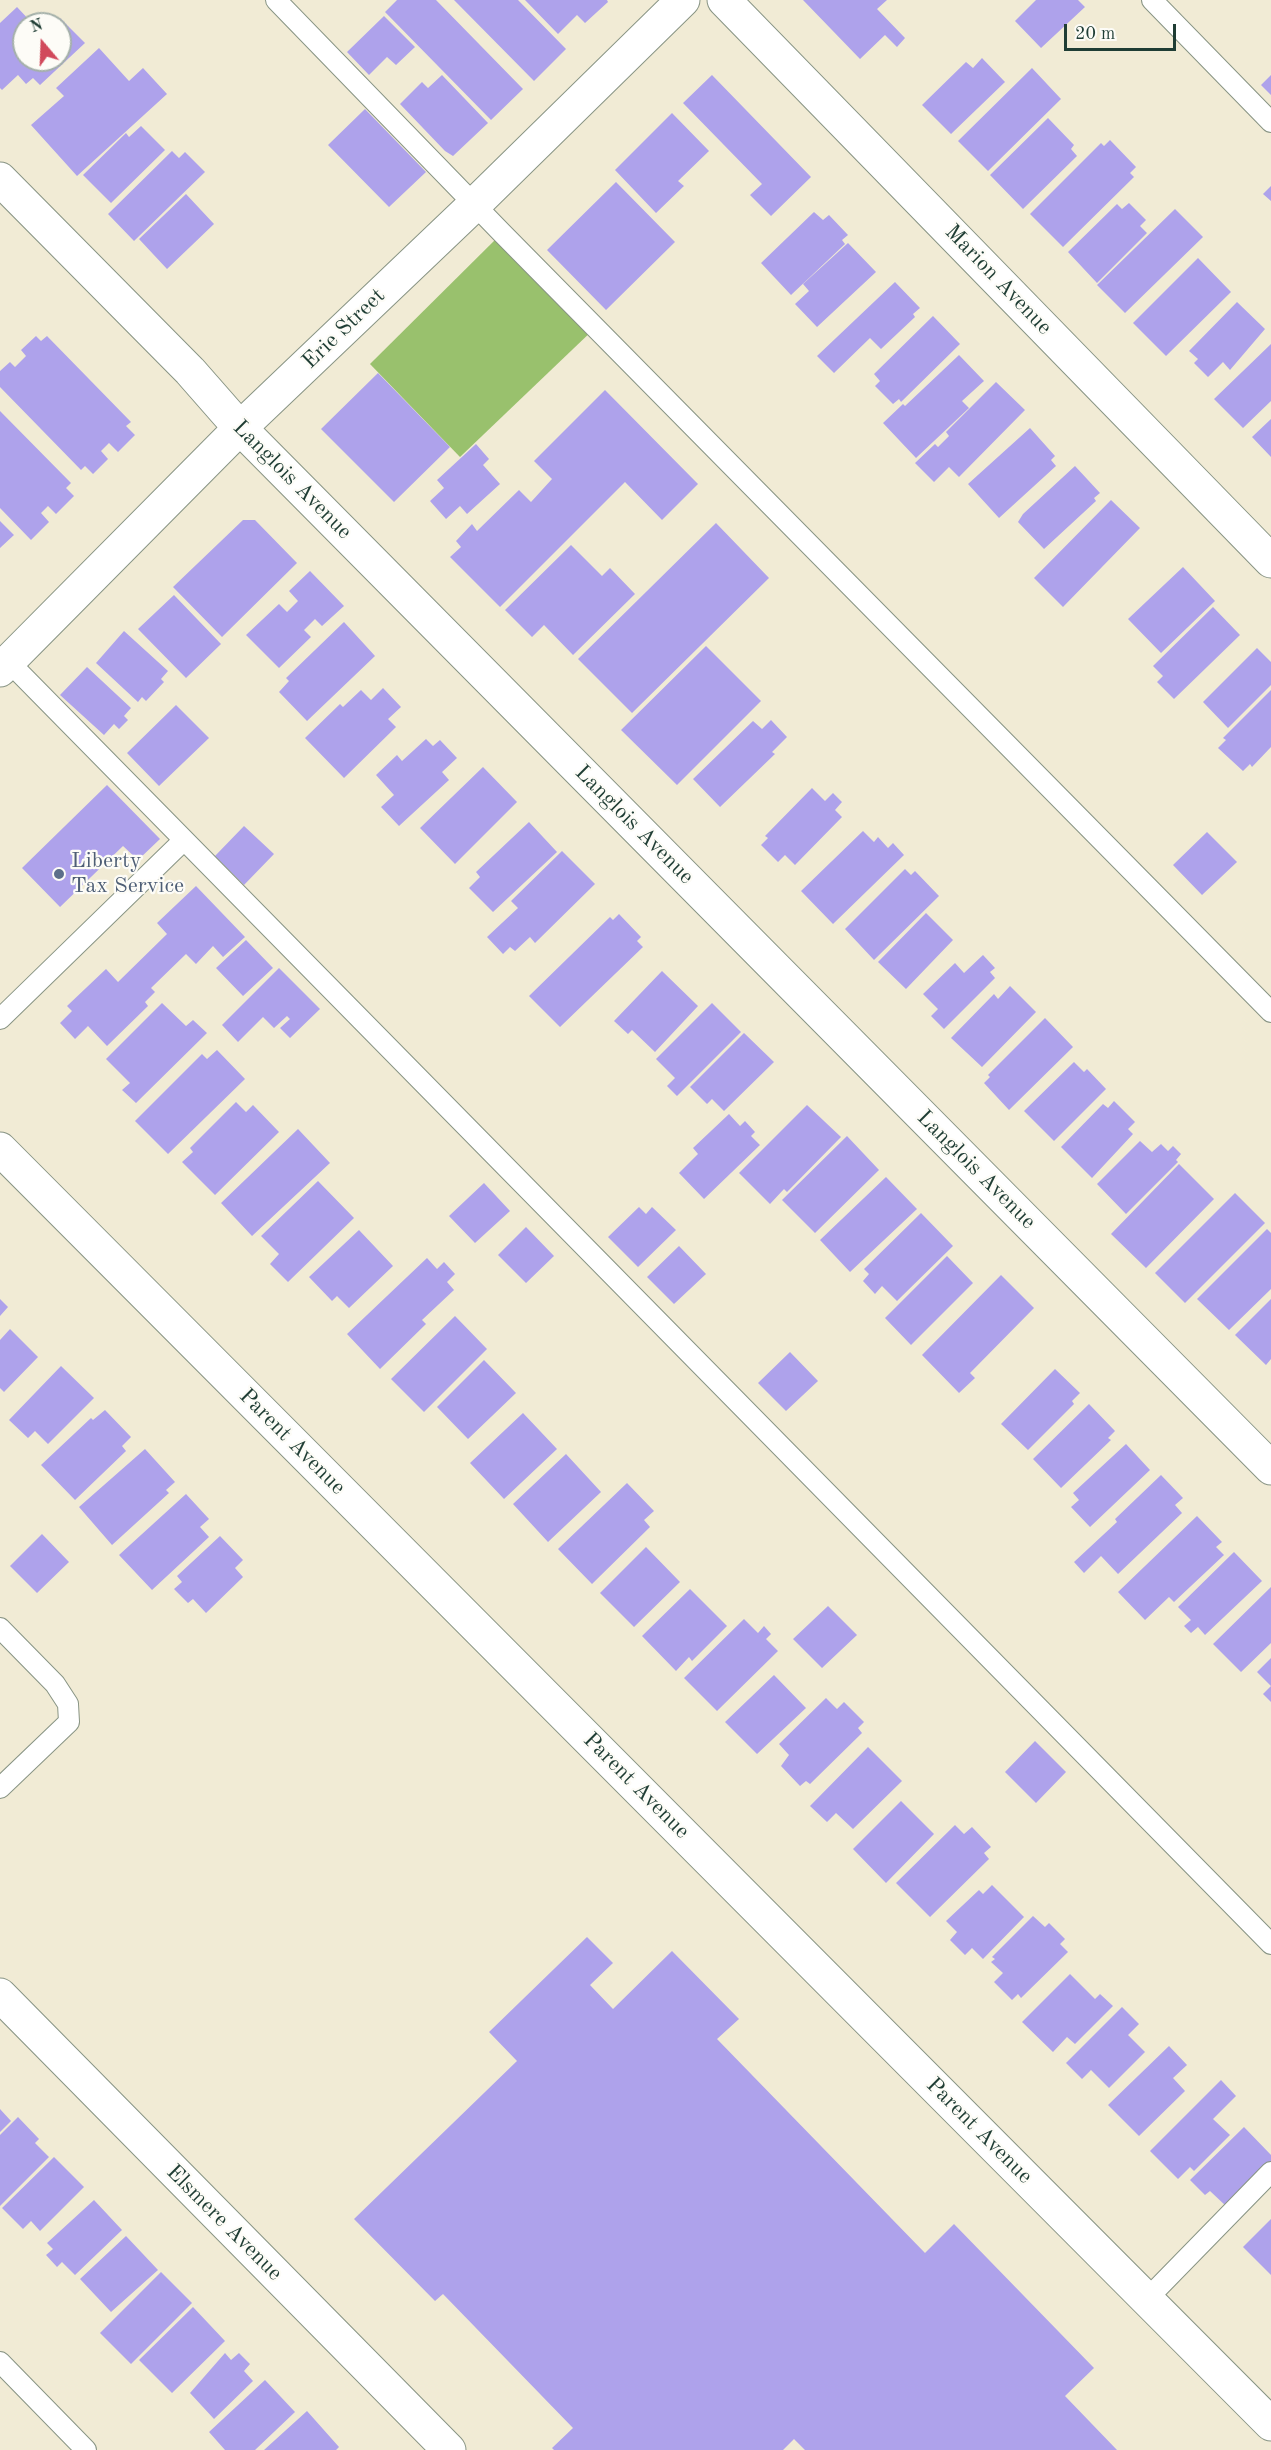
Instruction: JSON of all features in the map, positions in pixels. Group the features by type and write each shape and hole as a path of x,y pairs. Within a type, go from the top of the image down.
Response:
{"street":[{"name":"Erie Street","path":"3,666 240,428 474,205 683,0"},
{"name":"Marion Avenue","path":"724,0 1271,561"},
{"name":"Langlois Avenue","path":"0,179 190,370 240,428 1271,1468"},
{"name":"Parent Avenue","path":"0,1149 1271,2424"},
{"name":"Elsmere Avenue","path":"0,1995 449,2450"}],"lane":[{"path":"276,0 474,205 1271,1012"},
{"path":"1152,0 1271,122"},
{"path":"3,666 183,841 1271,1944"},
{"path":"0,1019 183,841"},
{"path":"0,1628 55,1684 68,1704 69,1722 0,1788"},
{"path":"1147,2299 1271,2172"},
{"path":"0,2362 86,2450"}],"green space":[{"path":"502,233 595,328 460,457 370,364"}],"building":[{"path":"397,0 436,0 523,89 491,120 385,12"},
{"path":"454,0 518,0 566,49 534,81"},
{"path":"525,0 607,0 608,2 585,23 577,15 558,34"},
{"path":"803,0 887,0 877,9 905,38 897,47 885,35 860,59"},
{"path":"1036,0 1078,0 1085,7 1041,48 1015,21"},
{"path":"17,7 22,12 12,12 12,72 54,72 40,85 33,78 26,84 18,75 2,90 0,88 0,23"},
{"path":"384,16 415,47 396,65 387,57 369,75 347,52"},
{"path":"72,30 85,43 72,55"},
{"path":"99,48 129,81 143,68 167,94 77,176 31,125 64,96 56,88"},
{"path":"982,58 1005,82 951,134 922,105 966,62 973,68"},
{"path":"1032,68 1061,99 988,171 958,141"},
{"path":"442,75 488,123 453,156 445,151 400,104 422,82 428,88"},
{"path":"712,75 811,177 771,216 750,195 762,184 683,103"},
{"path":"1271,75 1271,95 1261,85"},
{"path":"365,109 426,172 389,207 328,145"},
{"path":"672,113 709,151 678,181 684,186 656,213 615,170"},
{"path":"1048,118 1074,145 1071,149 1077,156 1023,209 990,175"},
{"path":"141,126 165,150 111,203 83,175 126,133 129,137"},
{"path":"1110,140 1136,167 1130,173 1134,177 1063,247 1030,214 1101,143 1104,146"},
{"path":"172,151 179,158 185,152 205,172 134,241 108,214"},
{"path":"616,182 675,242 606,310 547,250"},
{"path":"1271,186 1271,201 1263,194"},
{"path":"186,194 214,224 167,269 139,239"},
{"path":"1129,203 1146,220 1140,226 1147,233 1097,283 1068,252 1117,204 1122,209"},
{"path":"1175,209 1203,237 1125,313 1097,285"},
{"path":"814,212 823,220 829,215 848,235 842,240 845,244 791,295 761,263"},
{"path":"848,243 876,272 817,327 795,304 809,291 803,284"},
{"path":"1198,258 1231,292 1166,356 1133,323"},
{"path":"895,282 920,308 913,314 915,317 881,349 870,338 834,373 817,356"},
{"path":"1237,302 1265,329 1230,370 1223,362 1208,377 1194,363 1198,359 1189,351"},
{"path":"933,316 960,344 901,402 899,399 893,404 875,386 880,381 874,374"},
{"path":"36,336 41,341 47,336 131,422 126,426 135,435 118,452 109,443 101,451 108,459 93,474 85,466 81,470 0,387 0,371 10,362 15,367 26,356 21,350"},
{"path":"1271,344 1271,401 1243,428 1214,399"},
{"path":"959,355 984,381 962,401 969,408 916,458 883,423 903,404 905,406"},
{"path":"378,373 450,447 394,502 321,429"},
{"path":"996,382 1025,410 959,477 949,467 934,482 915,463 935,444 938,447 949,436 946,432"},
{"path":"605,390 698,484 662,520 625,482 500,607 450,557 461,547 456,541 472,524 477,531 519,490 531,502 552,479 534,461"},
{"path":"0,411 71,483 66,488 74,496 56,514 48,506 41,513 49,522 31,540 0,508"},
{"path":"1271,419 1271,457 1252,437"},
{"path":"1030,428 1055,456 1051,460 1056,466 999,518 968,484"},
{"path":"476,444 489,459 483,465 500,484 467,514 460,506 446,519 430,501 444,488 437,480"},
{"path":"1075,466 1100,493 1094,498 1096,501 1044,549 1018,522 1023,514"},
{"path":"1111,500 1140,528 1063,607 1034,578"},
{"path":"243,520 255,520 297,563 222,637 173,587"},
{"path":"0,521 14,535 0,548"},
{"path":"716,523 769,578 632,713 578,659"},
{"path":"571,545 602,576 610,568 635,594 573,655 544,625 532,637 505,610"},
{"path":"1183,567 1215,601 1161,653 1128,619"},
{"path":"310,571 344,606 322,626 315,619 304,630 311,637 279,668 246,635 279,604 287,612 298,601 289,591"},
{"path":"174,595 221,644 186,678 138,629"},
{"path":"1213,607 1240,635 1174,699 1157,682 1163,676 1153,666"},
{"path":"344,622 375,656 307,721 279,692 289,681 286,678"},
{"path":"124,631 168,671 161,679 164,682 146,701 142,697 138,702 96,663"},
{"path":"706,646 761,701 677,785 621,730"},
{"path":"1257,648 1271,662 1271,685 1228,728 1203,702"},
{"path":"87,667 131,708 124,716 128,720 119,729 114,724 104,735 60,695"},
{"path":"383,688 401,707 388,719 396,727 344,778 305,738 340,704 343,707 361,690 371,700"},
{"path":"1271,690 1271,747 1252,767 1250,764 1243,771 1218,748 1226,740 1223,738"},
{"path":"176,705 209,738 159,786 127,753"},
{"path":"771,720 787,737 772,752 775,754 720,807 693,779 753,721 762,729"},
{"path":"426,739 433,746 440,740 457,758 442,772 449,780 399,826 381,807 394,795 376,775 397,755 402,761"},
{"path":"483,767 517,802 455,864 420,828"},
{"path":"107,785 160,839 138,860 123,846 60,907 22,868"},
{"path":"812,788 825,801 833,793 842,802 835,810 842,817 795,865 785,855 778,862 761,845 768,838 765,836"},
{"path":"529,822 557,852 493,912 469,888 480,877 476,872"},
{"path":"244,826 274,854 244,885 215,856"},
{"path":"863,831 874,842 878,837 888,848 893,843 904,855 833,924 801,891"},
{"path":"1207,832 1237,862 1202,895 1173,865"},
{"path":"562,851 595,884 535,943 530,937 515,951 510,947 503,954 487,937 518,908 511,901"},
{"path":"905,869 911,875 915,871 939,896 874,960 845,929"},
{"path":"196,886 245,937 223,957 213,946 196,964 186,954 151,988 155,992 145,1002 148,1006 107,1046 88,1026 75,1039 60,1023 72,1011 67,1006 106,969 118,982 167,934 157,923"},
{"path":"926,913 953,940 906,989 878,962"},
{"path":"619,914 641,937 637,941 643,947 560,1027 529,996 610,917 613,920"},
{"path":"246,940 273,968 243,996 216,968"},
{"path":"983,955 995,968 990,972 995,978 944,1029 931,1016 938,1009 923,994 955,963 964,973"},
{"path":"279,968 320,1009 290,1038 280,1028 290,1019 287,1016 274,1028 263,1017 238,1042 222,1025"},
{"path":"662,971 698,1006 655,1052 632,1030 628,1034 614,1021"},
{"path":"1010,986 1036,1012 982,1067 951,1038 994,994 998,999"},
{"path":"162,1003 186,1026 193,1020 207,1033 136,1103 122,1090 130,1083 106,1059"},
{"path":"712,1003 741,1032 677,1096 667,1086 675,1078 656,1059"},
{"path":"1045,1018 1073,1047 1009,1110 984,1083 990,1077 988,1075"},
{"path":"744,1033 774,1062 724,1111 712,1099 707,1104 690,1087"},
{"path":"217,1050 245,1079 168,1154 135,1121 202,1054 207,1059"},
{"path":"1074,1062 1084,1072 1087,1069 1106,1089 1054,1141 1024,1111"},
{"path":"1114,1101 1135,1122 1128,1129 1133,1134 1092,1178 1061,1147 1103,1104 1108,1108"},
{"path":"236,1102 246,1112 253,1105 279,1132 215,1195 182,1162 193,1152 190,1148"},
{"path":"807,1105 841,1137 787,1192 784,1189 770,1204 739,1173"},
{"path":"729,1114 740,1126 745,1121 755,1132 751,1136 760,1145 704,1199 679,1173 698,1154 693,1148"},
{"path":"298,1129 330,1163 252,1236 221,1203"},
{"path":"847,1136 879,1170 815,1233 782,1200"},
{"path":"1140,1141 1152,1152 1161,1144 1168,1151 1173,1146 1181,1154 1176,1160 1178,1162 1126,1214 1097,1184"},
{"path":"1179,1164 1214,1199 1146,1268 1111,1234"},
{"path":"886,1177 917,1209 850,1272 820,1240"},
{"path":"318,1181 354,1218 288,1282 270,1264 279,1254 261,1236"},
{"path":"484,1183 510,1211 475,1243 449,1216"},
{"path":"1235,1193 1265,1223 1185,1303 1155,1273"},
{"path":"639,1207 646,1214 652,1207 676,1230 638,1267 608,1237"},
{"path":"921,1213 953,1246 897,1301 882,1286 875,1294 863,1281 869,1274 864,1269"},
{"path":"526,1227 554,1256 526,1283 498,1255"},
{"path":"1267,1229 1271,1233 1271,1289 1229,1330 1197,1299"},
{"path":"359,1230 393,1266 349,1308 337,1296 332,1301 309,1277"},
{"path":"679,1246 706,1274 674,1304 647,1277"},
{"path":"947,1256 973,1283 911,1345 885,1318"},
{"path":"427,1258 437,1269 444,1262 455,1274 447,1282 454,1290 422,1320 426,1324 380,1369 347,1334"},
{"path":"1001,1275 1034,1308 970,1373 975,1378 959,1393 922,1355"},
{"path":"0,1299 8,1307 0,1316"},
{"path":"1271,1299 1271,1359 1266,1365 1235,1335"},
{"path":"455,1316 487,1349 424,1412 391,1379"},
{"path":"10,1329 38,1357 4,1392 0,1388 0,1340"},
{"path":"790,1352 818,1381 786,1411 758,1383"},
{"path":"484,1360 516,1393 468,1439 437,1407"},
{"path":"61,1366 94,1398 48,1444 35,1431 28,1438 9,1420"},
{"path":"1055,1369 1080,1393 1072,1401 1074,1404 1028,1450 1001,1424"},
{"path":"1089,1404 1115,1431 1108,1438 1111,1440 1061,1488 1033,1459"},
{"path":"105,1410 131,1437 122,1446 126,1451 75,1500 41,1465 91,1418 93,1420"},
{"path":"523,1413 557,1449 504,1499 470,1463"},
{"path":"1126,1444 1150,1470 1090,1527 1071,1507 1079,1500 1073,1493"},
{"path":"145,1449 175,1482 166,1490 169,1493 112,1545 79,1507"},
{"path":"566,1454 601,1492 548,1542 513,1504"},
{"path":"1161,1475 1183,1498 1175,1505 1182,1513 1118,1574 1101,1556 1084,1573 1074,1562 1117,1522 1115,1519"},
{"path":"627,1483 654,1511 644,1520 650,1527 592,1584 558,1549"},
{"path":"186,1494 209,1519 200,1527 209,1537 152,1590 119,1555"},
{"path":"1197,1516 1222,1542 1216,1547 1224,1555 1174,1602 1169,1597 1145,1620 1118,1592"},
{"path":"42,1534 69,1562 37,1593 10,1566"},
{"path":"220,1536 243,1560 235,1568 243,1577 206,1613 193,1599 188,1603 174,1589 182,1582 177,1576"},
{"path":"646,1547 680,1582 634,1627 600,1593"},
{"path":"1234,1552 1262,1581 1205,1635 1198,1627 1191,1633 1184,1626 1191,1620 1178,1607"},
{"path":"1271,1587 1271,1643 1241,1672 1213,1644"},
{"path":"690,1589 727,1626 692,1661 689,1657 676,1671 642,1636"},
{"path":"828,1606 857,1635 822,1668 793,1639"},
{"path":"744,1619 758,1633 764,1626 771,1634 766,1639 778,1651 717,1711 684,1678"},
{"path":"1271,1658 1271,1686 1257,1672"},
{"path":"774,1675 806,1708 757,1754 725,1722"},
{"path":"1271,1686 1271,1702 1263,1694"},
{"path":"826,1698 837,1709 844,1702 864,1722 858,1728 862,1733 810,1784 806,1781 800,1786 781,1766 789,1755 779,1744"},
{"path":"1035,1741 1066,1772 1036,1803 1005,1772"},
{"path":"868,1747 902,1781 853,1829 836,1813 827,1822 810,1806"},
{"path":"901,1801 934,1834 886,1883 853,1849"},
{"path":"955,1825 964,1834 972,1827 991,1847 984,1853 989,1859 930,1917 896,1883"},
{"path":"992,1885 1024,1917 983,1959 972,1948 965,1955 950,1940 957,1932 946,1921 979,1890 983,1894"},
{"path":"1033,1916 1045,1927 1049,1923 1065,1939 1060,1944 1068,1952 1021,1998 1018,1994 1012,2000 994,1982 1003,1973 991,1962 995,1959 992,1957"},
{"path":"587,1937 613,1963 590,1985 613,2009 672,1951 739,2019 717,2039 925,2253 954,2224 1094,2368 1065,2396 1117,2450 805,2450 794,2439 783,2450 554,2450 552,2448 573,2428 443,2294 435,2301 354,2219 517,2061 489,2032"},
{"path":"1070,1974 1095,1999 1100,1994 1113,2006 1075,2044 1067,2037 1053,2052 1022,2022"},
{"path":"1122,2007 1139,2024 1128,2035 1145,2052 1109,2088 1091,2070 1082,2079 1066,2063"},
{"path":"1169,2046 1187,2065 1173,2078 1185,2091 1139,2136 1108,2105"},
{"path":"1221,2080 1236,2096 1213,2119 1230,2135 1194,2171 1190,2167 1178,2179 1150,2151"},
{"path":"0,2109 11,2121 0,2132"},
{"path":"18,2117 39,2139 35,2143 49,2157 0,2206 0,2135"},
{"path":"1244,2127 1271,2155 1271,2163 1227,2207 1210,2191 1205,2195 1190,2180"},
{"path":"54,2157 84,2187 40,2231 31,2221 23,2229 2,2208"},
{"path":"94,2200 122,2230 75,2275 62,2262 57,2267 46,2255 53,2249 47,2243"},
{"path":"1271,2219 1271,2275 1243,2247"},
{"path":"126,2236 158,2270 111,2312 80,2279"},
{"path":"161,2272 192,2303 131,2364 100,2333"},
{"path":"193,2307 225,2341 172,2393 139,2360"},
{"path":"225,2353 231,2360 239,2353 250,2364 244,2371 253,2381 214,2419 190,2393"},
{"path":"265,2380 295,2412 255,2450 225,2450 209,2432"},
{"path":"307,2411 339,2447 336,2450 264,2450"}],"place":[{"name":"Liberty Tax Service","path":"59,874"}]}
